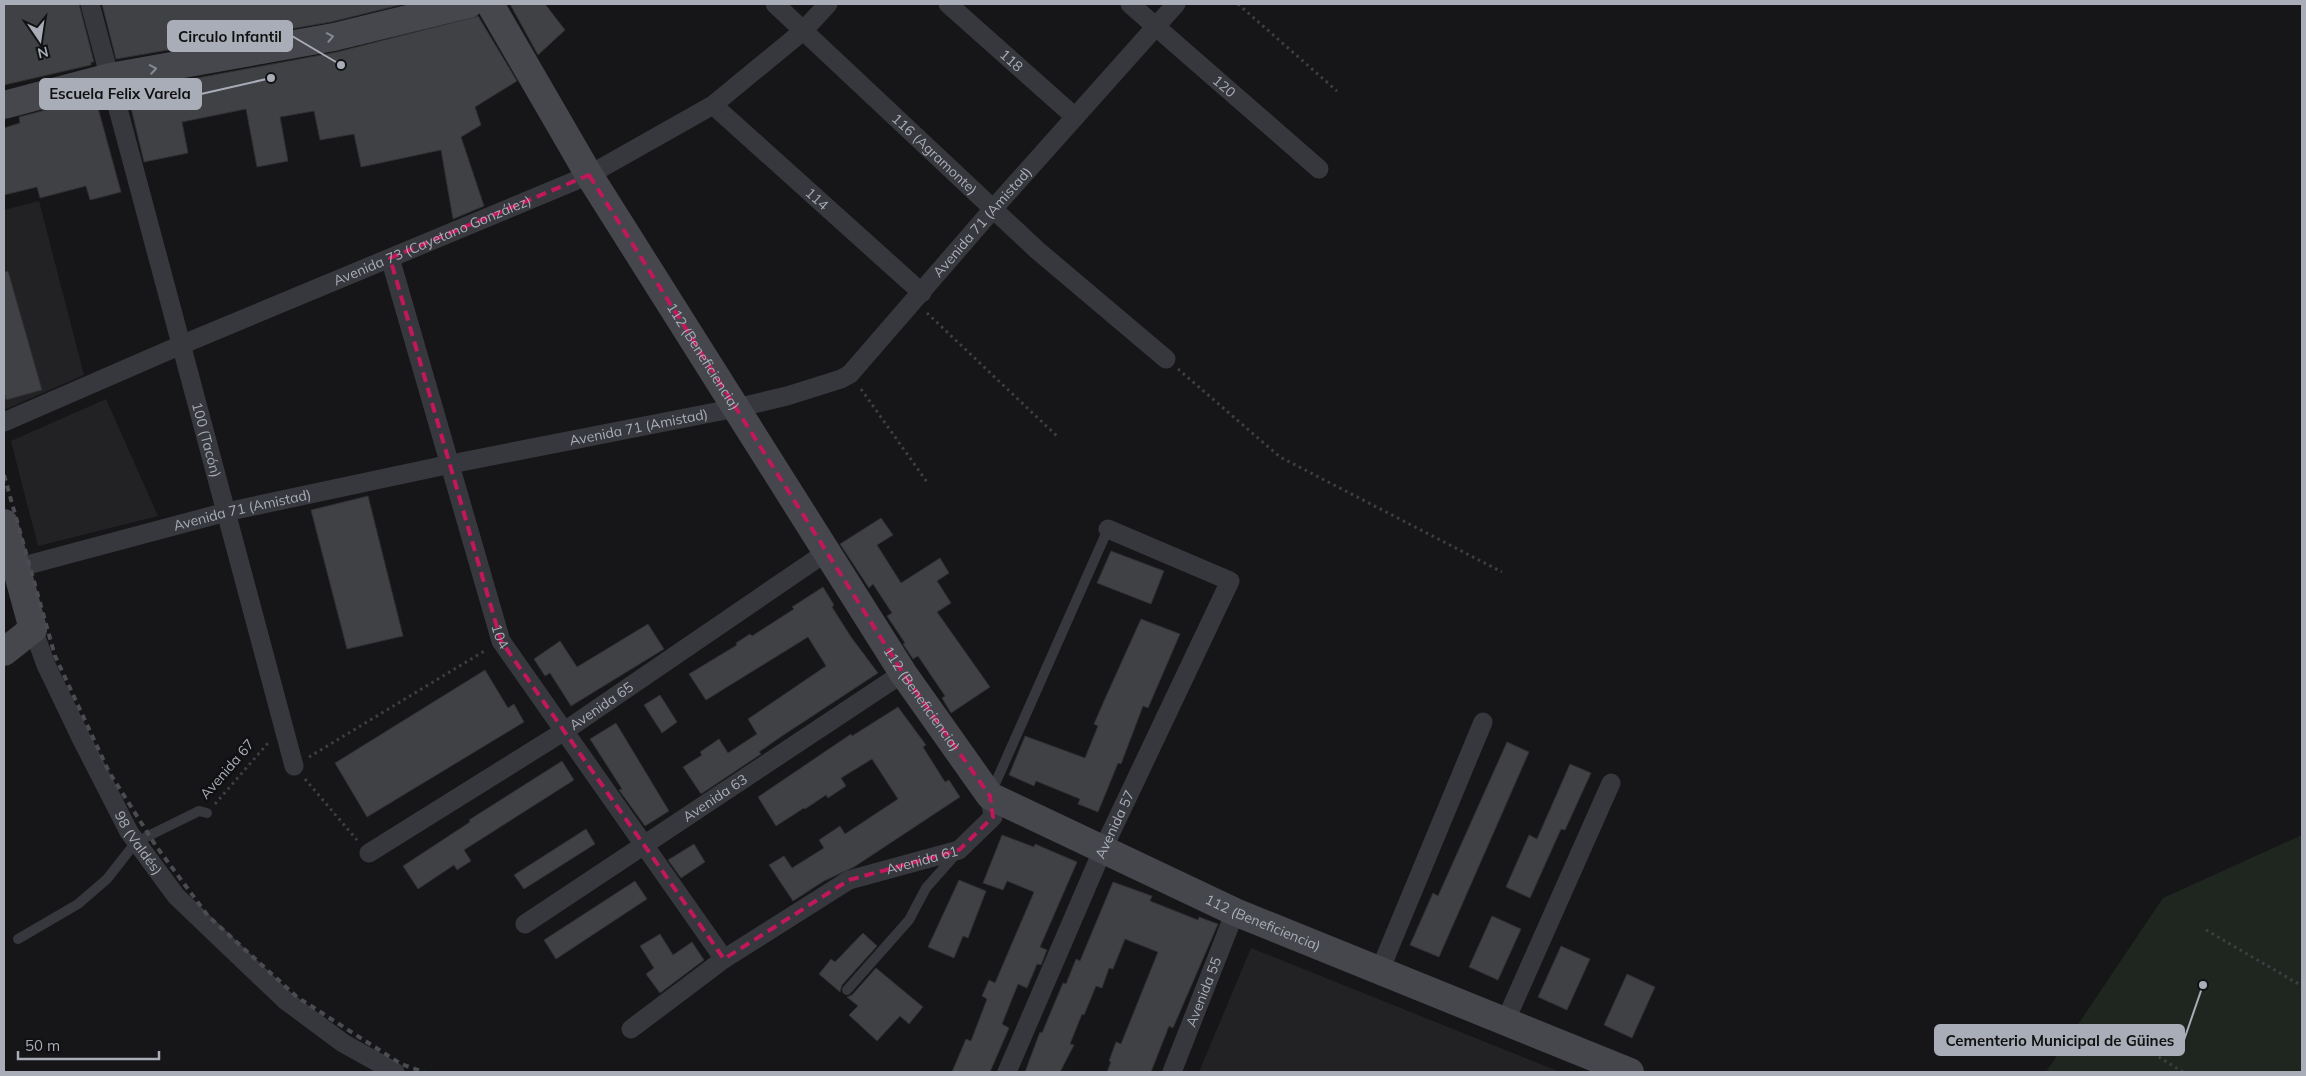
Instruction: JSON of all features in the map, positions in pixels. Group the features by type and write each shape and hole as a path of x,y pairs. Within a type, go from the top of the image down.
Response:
{"street":[{"name":"100 (Tacón)","path":"90,4 294,766"},
{"path":"4,105 110,77 334,37 469,4"},
{"name":"112 (Beneficiencia)","path":"490,4 590,175 903,673 990,796 1235,912 1630,1072"},
{"name":"116 (Agramonte)","path":"774,4 1037,250 1166,359"},
{"name":"Avenida 73 (Cayetano González)","path":"4,422 181,345 590,175 713,105 803,32 828,4"},
{"name":"118","path":"948,4 1075,117"},
{"name":"120","path":"1130,4 1319,169"},
{"name":"Avenida 71 (Amistad)","path":"10,570 226,512 451,464 736,408 787,396 850,374 993,209 1176,4"},
{"name":"114","path":"713,105 917,297"},
{"name":"104","path":"390,258 501,640 566,730 644,846 724,959"},
{"name":"98 (Valdés)","path":"4,523 10,570 46,665 128,832 176,896 285,1000 343,1044 395,1072"},
{"name":"Avenida 57","path":"1007,1072 1103,849 1230,581 1108,529"},
{"name":"Avenida 65","path":"369,853 566,730 828,552"},
{"path":"4,652 33,629"},
{"name":"Avenida 63","path":"525,924 903,673"},
{"path":"1380,970 1483,722"},
{"path":"1505,1022 1611,783"},
{"name":"Avenida 61","path":"631,1029 724,959 849,880 959,850 992,817 990,796"},
{"name":"Avenida 55","path":"1172,1072 1235,912"}],"lane":[{"name":"Avenida 61","path":"990,796 1108,529"},
{"name":"Avenida 67","path":"18,939 78,904 107,879 136,842 199,811 207,813"},
{"path":"847,990 909,920 926,888 959,850"}],"path":[{"path":"1238,4 1337,91"},
{"path":"917,297 1059,438"},
{"path":"1166,359 1280,457 1502,572"},
{"path":"850,374 927,482"},
{"path":"369,853 294,766 501,640"},
{"name":"Avenida 67","path":"207,813 283,726"},
{"path":"2206,930 2302,986"},
{"path":"2120,1033 2183,1072"}],"highlighted area":[{"path":"589,175 903,673 990,796 993,817 959,850 849,880 724,959 501,641 390,258"}],"shaded area":[{"path":"39,201 84,375 4,410 4,210"},
{"path":"106,399 158,516 38,546 11,441"},
{"path":"2302,835 2302,1072 2046,1072 2163,898"},
{"path":"1251,948 1560,1072 1199,1072"}],"building":[{"path":"4,4 79,4 94,62 91,62 91,65 4,85"},
{"path":"102,4 404,4 331,22 116,59"},
{"path":"510,4 545,4 565,30 538,55"},
{"path":"478,16 517,81 475,107 481,125 461,137 484,206 453,219 441,150 361,167 354,134 320,140 314,111 280,117 288,161 257,167 246,109 182,122 188,153 144,162 127,91 337,52"},
{"path":"95,97 121,192 90,200 86,186 40,198 37,187 4,195 4,128 20,123 19,117"},
{"path":"8,271 42,390 6,400 4,392 4,272"},
{"path":"368,496 403,636 347,649 311,510"},
{"path":"881,518 893,535 877,545 901,583 940,558 949,573 937,581 951,603 937,612 990,687 951,713 942,698 945,696 918,656 913,659 903,644 905,643 887,616 892,613 873,584 869,588 840,544"},
{"path":"1111,551 1164,571 1151,604 1097,583"},
{"path":"823,587 834,605 832,607 851,637 878,673 782,736 759,752 761,754 701,794 683,767 702,755 700,752 719,739 728,753 757,734 748,719 826,666 808,637 706,700 689,674 737,645 736,643 750,634 752,636 794,609 792,607"},
{"path":"1141,619 1180,634 1148,708 1143,706 1121,764 1118,763 1098,812 1078,804 1080,799 1036,781 1034,786 1009,775 1025,736 1085,758 1098,726 1094,724"},
{"path":"648,624 664,649 571,706 550,673 545,676 534,659 560,641 577,667"},
{"path":"485,670 508,708 514,704 524,722 367,817 335,763"},
{"path":"660,695 677,722 662,733 644,705"},
{"path":"898,707 926,745 923,747 945,782 949,780 960,797 854,867 824,881 793,901 769,865 784,856 792,868 824,848 819,840 840,826 845,834 898,799 872,759 841,778 846,786 828,798 826,795 776,826 758,797 851,734 852,736"},
{"path":"616,723 669,811 645,826 619,790 622,789 590,739"},
{"path":"1507,742 1529,752 1439,957 1410,945 1433,893 1438,896"},
{"path":"562,761 574,780 464,850 471,861 457,870 454,865 418,889 403,866 470,822 469,820"},
{"path":"1570,764 1591,773 1565,830 1561,829 1530,898 1506,887 1529,835 1537,839"},
{"path":"586,829 595,844 524,889 514,875"},
{"path":"1002,835 1034,847 1035,844 1077,862 1040,947 1047,950 1041,965 1037,964 1027,988 1018,984 1002,1024 1009,1028 990,1072 952,1072 966,1039 971,1041 987,999 982,996 989,980 995,983 1034,892 1007,881 1003,890 983,883"},
{"path":"694,844 705,862 681,878 668,860"},
{"path":"959,880 986,891 968,938 963,936 954,958 928,947"},
{"path":"635,881 647,899 556,959 544,940"},
{"path":"1113,882 1152,896 1150,901 1198,920 1199,917 1218,924 1173,1028 1169,1026 1151,1072 1107,1072 1116,1042 1121,1044 1158,952 1125,939 1113,969 1109,968 1102,988 1096,986 1084,1015 1082,1014 1070,1044 1074,1045 1060,1072 1025,1072 1040,1032 1042,1033 1063,983 1066,984 1076,959 1080,961"},
{"path":"1492,916 1521,929 1498,980 1469,967"},
{"path":"863,933 877,946 842,985 840,992 819,974 831,959 835,962"},
{"path":"660,934 673,955 692,942 704,960 660,993 646,974 654,968 640,946"},
{"path":"1561,946 1590,959 1567,1010 1538,997"},
{"path":"876,968 923,1007 909,1024 900,1016 877,1041 849,1015 858,1006 847,997 852,995"},
{"path":"1627,974 1655,987 1632,1038 1604,1025"}],"railway":[{"path":"4,475 55,656 109,772 156,846 208,916 297,997 401,1064 424,1072"}],"place":[{"name":"Circulo Infantil","path":"341,65"},
{"name":"Escuela Felix Varela","path":"271,78"},
{"name":"Cementerio Municipal de Güines","path":"2203,985"}]}
